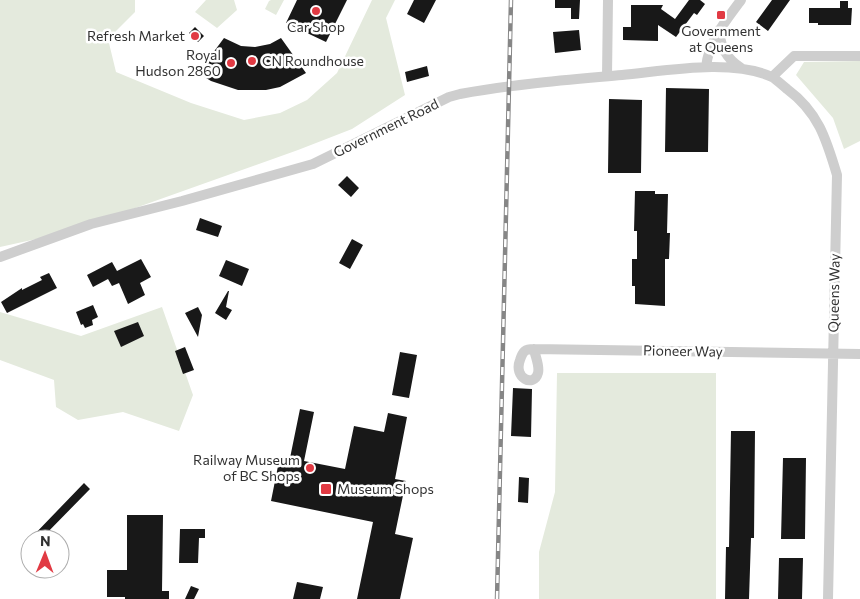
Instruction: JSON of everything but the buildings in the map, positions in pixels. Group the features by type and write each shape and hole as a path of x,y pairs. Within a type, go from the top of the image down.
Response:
{"street":[{"path":"607,76 608,0"},
{"path":"706,67 709,50 719,30 741,0"},
{"path":"719,30 724,52 732,62 745,70"},
{"path":"772,78 794,56 860,56"},
{"name":"Government Road","path":"0,257 92,224 313,164 449,97 509,85 706,67"},
{"name":"Queens Way","path":"706,67 745,70 772,78 798,97 813,114 827,140 836,175 828,599"},
{"name":"Pioneer Way","path":"534,349 860,354"}],"shaded area":[{"path":"0,0 135,0 135,12 108,39 116,72 191,103 244,120 280,113 307,100 337,73 372,0 395,0 386,18 405,95 352,129 298,150 68,232 0,247"},
{"path":"206,0 234,0 237,10 217,28 195,12"},
{"path":"271,0 284,0 276,15 265,9"},
{"path":"860,61 860,141 844,149 833,118 796,75 804,62"},
{"path":"162,307 193,395 179,431 123,412 78,420 56,407 54,380 0,360 0,312 81,336"},
{"path":"557,373 716,373 716,599 539,599 539,552 555,492"}],"railway":[{"path":"497,599 511,0"}],"place":[{"name":"Car Shop","path":"316,11"},
{"name":"Government at Queens","path":"721,15"},
{"name":"Refresh Market","path":"195,36"},
{"name":"CN Roundhouse","path":"252,61"},
{"name":"Royal Hudson 2860","path":"231,63"},
{"name":"Railway Museum of BC Shops","path":"310,468"},
{"name":"Museum Shops","path":"326,489"}]}
